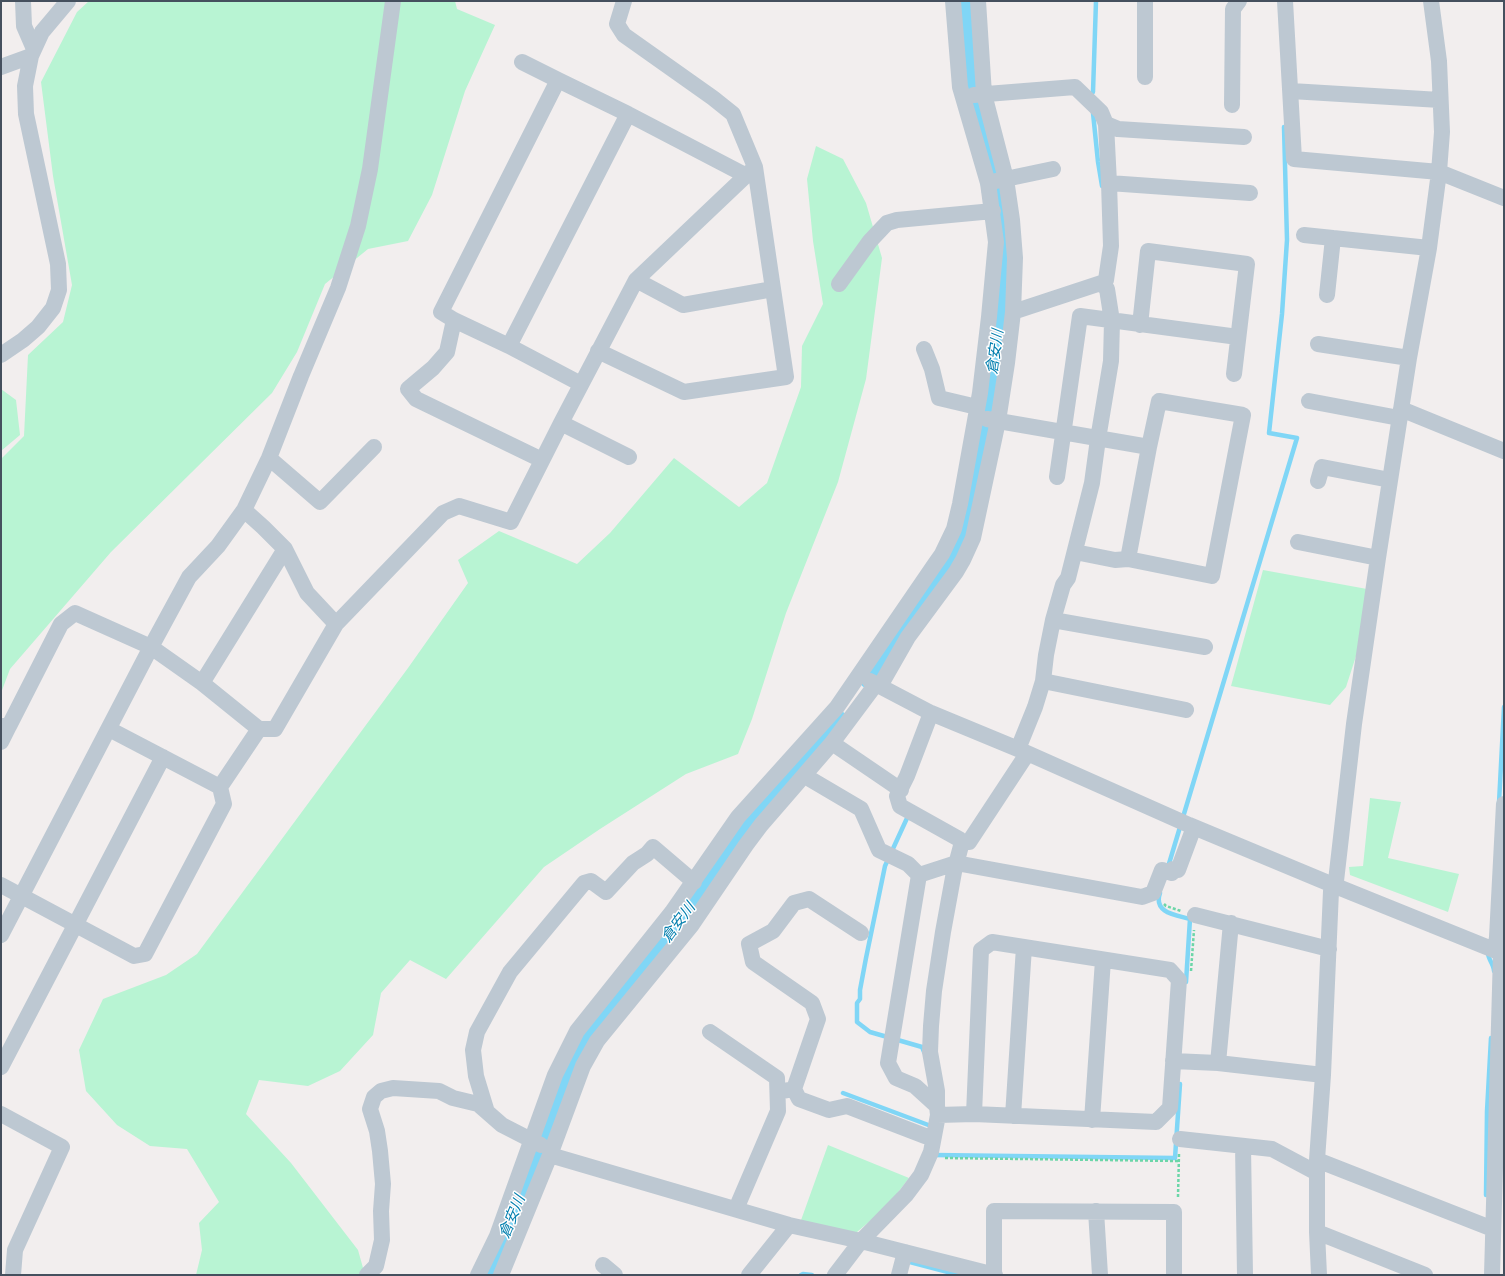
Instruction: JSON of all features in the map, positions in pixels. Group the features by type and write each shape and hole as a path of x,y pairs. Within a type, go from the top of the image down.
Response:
{"street":[{"path":"23,1 24,26 32,53"},
{"path":"1,355 23,340 38,327 53,308 59,290 58,264 26,114 24,86 32,53 42,32 68,1"},
{"path":"1,935 189,577 218,546 244,510 269,458 338,288 358,226 370,169 393,1"},
{"path":"598,351 684,392 786,377 773,289 750,171 733,114 713,98 624,36 617,24 624,1"},
{"path":"501,1275 583,1066 597,1041 691,926 761,825 832,744 847,722 878,685 908,638 956,572 973,538 981,506 989,317 996,242 993,211 953,1"},
{"path":"478,1275 497,1236 555,1075 577,1031 672,912 738,817 833,712 935,564 954,529 1013,312 1015,258 1012,220 1006,179 971,92 978,1"},
{"path":"1145,1 1145,77"},
{"path":"1232,105 1233,9 1239,1"},
{"path":"1285,1 1294,159 1439,172 1504,198"},
{"path":"1319,1275 1317,1232 1317,1166 1323,1076 1331,891 1336,881 1354,724 1378,558 1409,358 1429,248 1439,172 1442,132 1438,61 1432,1"},
{"path":"1,67 32,53"},
{"path":"522,62 750,171"},
{"path":"558,80 440,312 581,384"},
{"path":"931,713 901,790 897,796 900,806 962,842 969,842 1021,748 1035,707 1047,681 1046,655 1053,620 1063,585 1068,578 1092,483 1101,439 1111,361 1112,321 1107,289 1104,283 1111,236 1109,183 1106,124 1101,112 1075,87 971,92"},
{"path":"1291,91 1440,100"},
{"path":"509,346 628,114"},
{"path":"1106,124 1118,129 1244,137"},
{"path":"988,183 1053,169"},
{"path":"1,742 5,726 61,624 75,613 151,648 202,683 259,729 276,729 336,624 443,513 459,506 511,522 636,280 750,171"},
{"path":"1109,183 1250,194"},
{"path":"838,284 870,241 887,223 897,220 993,211"},
{"path":"1304,235 1429,248"},
{"path":"1327,295 1333,238"},
{"path":"1140,325 1148,251 1247,264 1234,374"},
{"path":"636,280 683,305 773,289"},
{"path":"1013,312 1104,283"},
{"path":"1057,477 1080,316 1238,337"},
{"path":"454,320 447,352 433,368 408,389 416,399 542,460"},
{"path":"1318,344 1409,358"},
{"path":"924,349 932,368 939,398 985,416 1149,447"},
{"path":"1075,552 1115,560 1128,559 1212,576 1243,415 1160,401 1149,447 1128,559"},
{"path":"1309,401 1400,413 1504,451"},
{"path":"561,423 629,457"},
{"path":"269,458 320,502 374,447"},
{"path":"1318,481 1322,467 1390,480"},
{"path":"244,510 285,549 307,594 336,624"},
{"path":"1298,542 1378,558"},
{"path":"202,683 285,549"},
{"path":"1053,620 1205,647"},
{"path":"858,675 931,713 1021,748 1187,823 1333,885 1495,949"},
{"path":"1047,681 1186,710"},
{"path":"833,712 847,722"},
{"path":"109,729 220,787"},
{"path":"1,885 134,956 145,954 224,804 220,787 259,729"},
{"path":"832,744 901,790"},
{"path":"1,1067 163,757"},
{"path":"805,776 861,809 879,850 908,864 919,875"},
{"path":"1492,1275 1488,1227 1495,949 1504,804"},
{"path":"919,875 960,864 1142,897 1153,893 1162,870 1172,873 1173,870 1178,870 1187,823"},
{"path":"835,1275 861,1241 906,1195 921,1175 929,1158 937,1091 930,1052 931,1026 942,939 960,864 962,842"},
{"path":"487,1112 476,1076 473,1050 477,1032 510,972 584,883 591,881 606,892 633,863 647,854 653,847 694,882"},
{"path":"919,875 888,1063 896,1078 915,1086 935,1106 974,1114 1156,1122 1170,1108 1179,980 1170,970 992,942 982,950 974,1114"},
{"path":"861,933 809,899 794,903 773,930 749,944 753,962 812,1002 818,1019 794,1089 799,1099 829,1110 847,1106 925,1136"},
{"path":"1195,914 1329,950"},
{"path":"1218,1063 1231,923"},
{"path":"1013,1116 1024,947"},
{"path":"1092,1120 1103,960"},
{"path":"710,1032 777,1078 778,1111 736,1209"},
{"path":"1173,1061 1218,1063 1323,1076"},
{"path":"367,1275 376,1266 382,1240 383,1184 380,1151 370,1109 374,1098 381,1091 393,1088 438,1092 453,1098 478,1104 502,1126 531,1139 550,1153 789,1225 861,1241 902,1262 994,1275 994,1211 1174,1212 1174,1275"},
{"path":"777,1092 794,1089"},
{"path":"1,1114 62,1147 15,1250 13,1275"},
{"path":"1180,1139 1272,1150 1488,1227"},
{"path":"1243,1146 1245,1275"},
{"path":"1096,1211 1100,1275"},
{"path":"749,1275 789,1225"},
{"path":"1317,1232 1425,1275"},
{"path":"1,1270 5,1275"}],"path":[{"path":"1163,901 1166,906 1192,915 1195,914"},
{"path":"929,1158 1178,1161"}],"green space":[{"path":"89,1 455,1 457,9 495,25 465,91 432,195 408,241 368,249 325,284 297,352 272,393 111,552 10,669 1,693 1,459 24,436 28,355 63,322 72,285 53,176 41,82 77,12"},
{"path":"816,146 843,159 866,203 882,258 866,379 838,482 786,613 752,719 738,754 686,774 544,867 446,979 410,960 381,993 373,1035 340,1071 308,1086 259,1080 246,1114 291,1163 358,1250 365,1275 196,1275 202,1250 199,1223 219,1202 187,1149 150,1146 117,1125 86,1091 79,1050 103,999 166,975 197,954 408,668 468,583 458,560 499,531 577,564 610,533 674,458 739,507 767,483 801,387 802,346 823,304 813,241 807,179"},
{"path":"1,389 16,400 20,435 1,451"},
{"path":"1263,570 1367,589 1358,650 1346,687 1330,705 1231,686"},
{"path":"1370,798 1401,802 1388,858 1459,874 1448,912 1350,875 1349,867 1363,866"},
{"path":"828,1145 909,1178 896,1195 876,1216 857,1232 841,1233 800,1223"}],"waterway":[{"name":"倉安川","path":"872,676 907,621 942,576 958,548 966,527 985,432 1001,309 1003,239 994,179 974,101 968,1"},
{"path":"1093,92 1096,1"},
{"path":"1093,113 1102,186"},
{"path":"1168,867 1297,438 1269,433 1282,314 1287,240 1284,127"},
{"path":"1499,803 1504,707"},
{"name":"倉安川","path":"546,1136 568,1068 592,1029 684,919 742,833 836,724"},
{"path":"910,818 908,816 885,866 866,958 860,990 860,999 857,1003 857,1022 870,1032 922,1047 924,1052"},
{"path":"1160,893 1159,900 1163,909 1167,912 1190,919 1186,982"},
{"path":"1488,952 1494,971"},
{"path":"1486,1195 1487,1111 1491,1038"},
{"path":"933,1155 1175,1158 1180,1084"},
{"path":"843,1093 931,1126"},
{"name":"倉安川","path":"489,1275 537,1159"},
{"path":"906,1261 959,1275"},
{"path":"801,1275 812,1275"}]}
